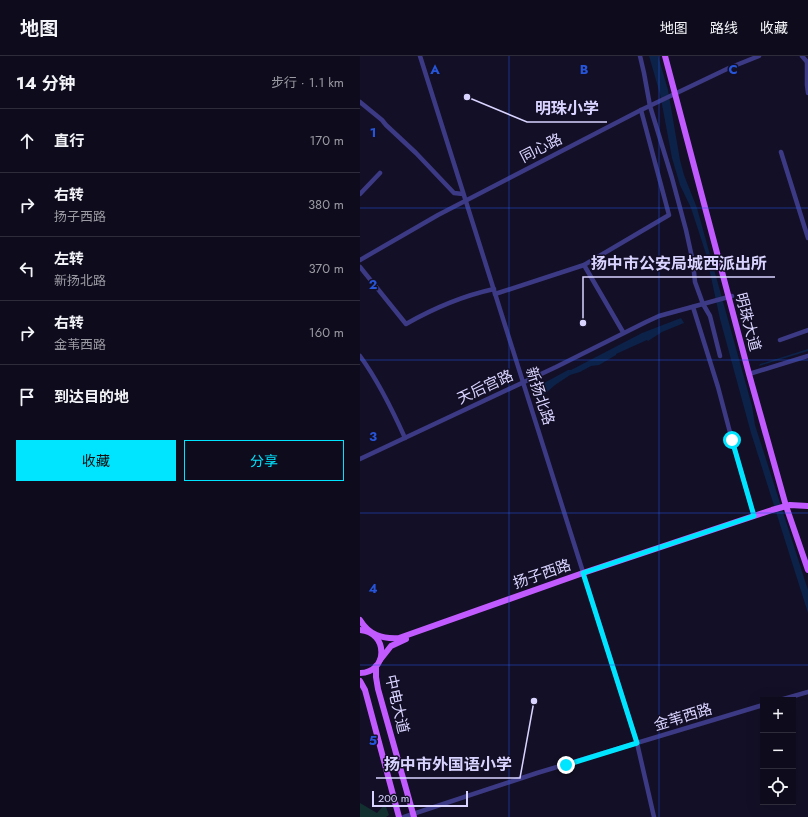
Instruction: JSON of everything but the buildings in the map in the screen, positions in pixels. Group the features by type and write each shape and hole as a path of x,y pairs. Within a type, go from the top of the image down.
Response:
{"main road":[{"name":"明珠大道","path":"665,56 728,297 751,374 787,508 808,570"},
{"name":"明珠大道","path":"669,56 675,93"},
{"path":"787,508 808,506"},
{"name":"明珠大道","path":"787,508 808,559"},
{"name":"扬子西路","path":"360,630 387,638 399,638 754,516 787,508"},
{"path":"787,508 808,509"},
{"name":"扬子西路","path":"378,663 391,646 399,641 583,575 772,511"},
{"path":"360,620 370,633"},
{"name":"中电大道","path":"370,633 379,642 381,648 376,677 378,689 414,816"},
{"path":"360,673 371,671 378,663"},
{"name":"中电大道","path":"360,681 365,690 400,817"}],"street":[{"name":"新扬北路","path":"420,56 637,743 654,817"},
{"path":"640,56 650,106 686,230 693,262 695,282 703,304 710,316 720,356"},
{"name":"同心路","path":"360,260 465,201 641,110 736,65 759,56"},
{"path":"802,56 807,62 806,85 808,93"},
{"path":"360,102 382,120 454,193 463,194"},
{"path":"360,267 406,324 443,304 473,294 494,291 584,265 669,215 641,110"},
{"path":"781,152 808,238"},
{"path":"360,194 380,173"},
{"path":"584,265 624,332"},
{"name":"天后宫路","path":"360,459 524,382 659,316 728,297"},
{"path":"693,307 718,386 754,516"},
{"path":"780,340 808,330"},
{"path":"360,356 372,372 386,397 405,438"},
{"path":"751,374 808,356"},
{"path":"790,697 808,692"},
{"name":"金苇西路","path":"404,817 414,816 537,773 760,706"}],"green space":[{"path":"360,803 377,813 385,804 389,815 386,817 360,817"}],"water":[{"path":"649,56 658,56 668,90 684,175 697,208 752,406 755,425 808,590 808,613 751,433 720,319 706,254 691,208 680,185 672,158 660,94"},
{"path":"681,318 684,323 662,332 648,341 647,340 616,354 599,365 591,366 570,375 555,385 539,399 536,391 542,388 544,383 642,333"},
{"path":"808,349 808,351 759,366 760,364"}],"place":[{"name":"明珠小学","path":"467,97"},
{"name":"扬中市公安局城西派出所","path":"583,323"},
{"name":"扬中市外国语小学","path":"534,701"}],"route":[{"path":"566,765 637,743 583,573 754,516 732,440"}]}
